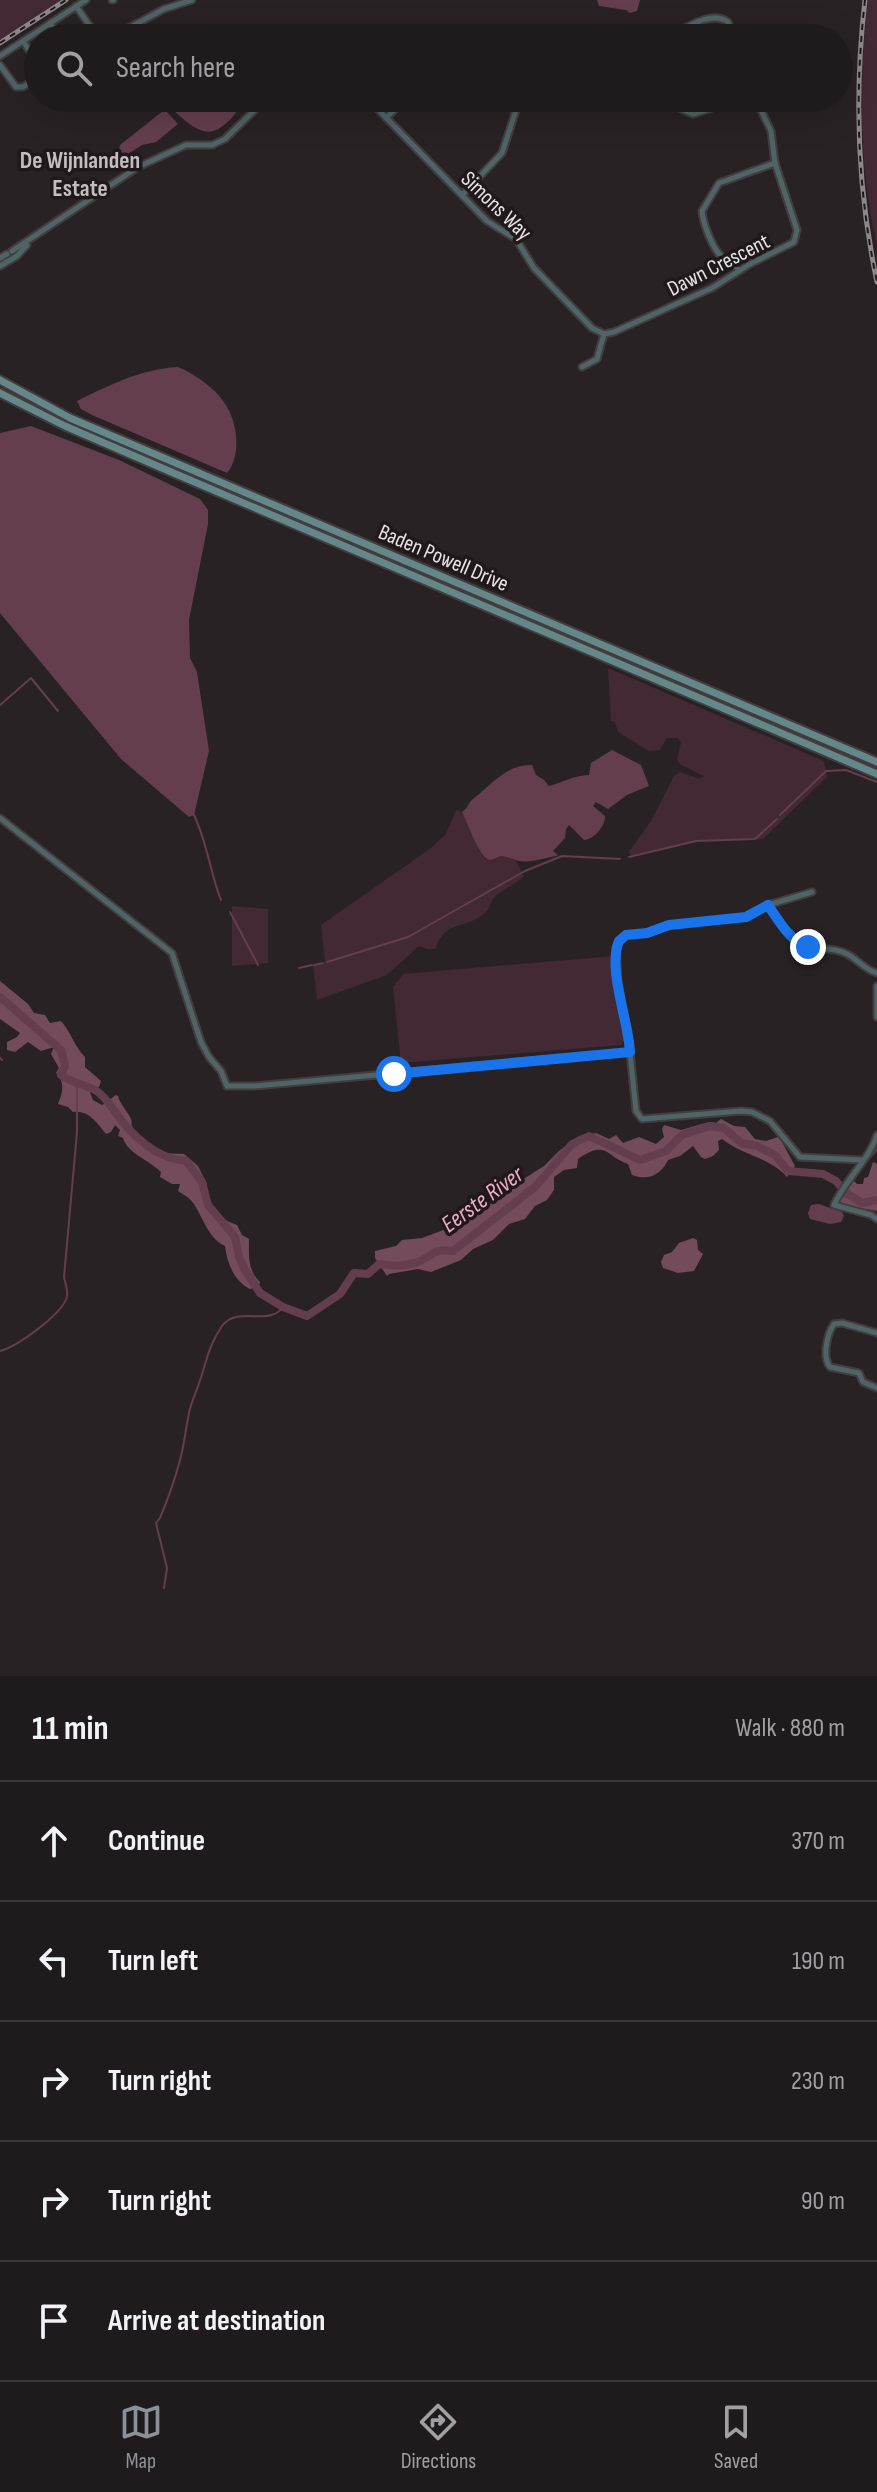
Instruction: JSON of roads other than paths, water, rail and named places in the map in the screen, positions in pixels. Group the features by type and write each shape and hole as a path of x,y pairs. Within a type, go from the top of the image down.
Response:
{"main road":[{"name":"Baden Powell Drive","path":"0,380 70,418 877,762"},
{"name":"Baden Powell Drive","path":"0,393 65,426 877,774"}],"street":[{"path":"50,23 86,0"},
{"path":"136,24 164,9 192,0"},
{"path":"76,6 88,24"},
{"path":"695,24 717,17 729,24"},
{"path":"0,56 23,41"},
{"path":"0,65 16,87 24,86"},
{"path":"0,258 138,167 186,145 212,145 225,139 253,112"},
{"name":"Simons Way","path":"380,112 487,221 516,239 534,268 592,328 604,334"},
{"path":"386,118 392,112"},
{"path":"462,195 502,153 515,112"},
{"name":"Dawn Crescent","path":"604,334 712,288 791,245 796,237 795,221 775,163 770,127 762,112"},
{"path":"739,271 717,250 702,211 719,183 775,163"},
{"path":"0,266 17,256 30,241"},
{"path":"582,367 597,359 604,334"},
{"path":"0,818 172,953 205,1052 230,1087 630,1052"},
{"path":"812,892 768,905 746,917 669,925 647,933 626,935 619,941 616,947 618,981 636,1111 642,1119 749,1111 770,1121 800,1157 862,1160"},
{"path":"768,905 797,943 843,952 865,969 877,973"},
{"path":"877,986 877,1017"},
{"path":"877,1135 834,1205 877,1219"},
{"path":"877,1333 842,1323 834,1324 829,1332 825,1358 830,1367 859,1373 863,1382 877,1388"}],"waterway":[{"path":"0,705 31,678 58,711"},
{"path":"780,815 826,771 846,770 877,782"},
{"path":"194,815 221,900"},
{"path":"629,857 696,841 755,839 777,819"},
{"path":"327,962 408,937 525,871 562,856 620,859"},
{"path":"230,912 258,965"},
{"path":"314,965 323,963"},
{"path":"299,968 312,965"},
{"name":"Eerste River","path":"0,997 61,1050 65,1066 61,1075 98,1092 146,1145 165,1156 186,1161 202,1182 208,1205 235,1237 239,1257 260,1293 283,1307 307,1316 340,1294 354,1273 368,1274 379,1264 408,1265 438,1251 453,1251 535,1187 572,1144 589,1136 640,1160 666,1151 682,1135 710,1126 724,1128 741,1143 757,1146 775,1155 788,1171 823,1174 862,1203 877,1200"},
{"path":"0,1351 39,1328 58,1311 67,1296 64,1277 77,1132 77,1084"},
{"path":"853,1179 877,1149"},
{"path":"164,1588 167,1568 156,1523 176,1474 191,1405 213,1342 228,1320 270,1315 283,1307"}],"railway":[{"path":"29,24 66,0"},
{"path":"865,0 859,71 859,141 865,212 877,282"},
{"path":"0,43 24,27"}],"district":[{"name":"De Wijnlanden Estate","path":"80,174"}]}
